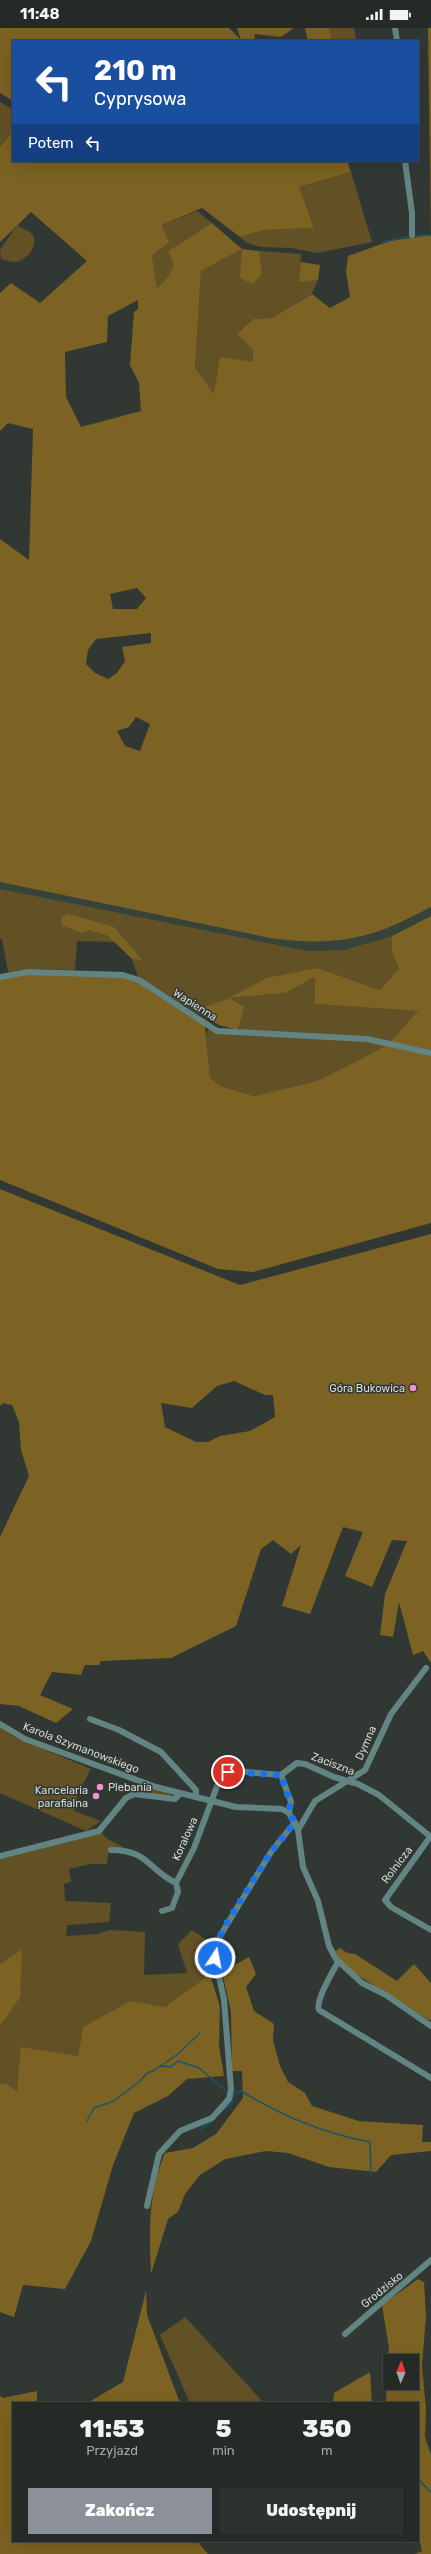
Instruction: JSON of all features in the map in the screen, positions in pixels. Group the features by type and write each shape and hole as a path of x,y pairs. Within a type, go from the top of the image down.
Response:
{"street":[{"path":"395,28 397,40"},
{"path":"405,162 412,213 412,235"},
{"name":"Wapienna","path":"0,977 28,972 123,975 139,980 217,1031 367,1039 431,1053"},
{"name":"Dymna","path":"298,1830 315,1801 347,1781 358,1776 369,1764 375,1746 391,1714 426,1668"},
{"path":"90,1719 119,1730 161,1752 196,1790 196,1797"},
{"name":"Karola Szymanowskiego","path":"0,1724 25,1739 91,1765 180,1794 236,1807 282,1809 289,1813"},
{"name":"Zaciszna","path":"281,1775 297,1763 305,1764 347,1781 379,1795 431,1837"},
{"path":"211,1801 222,1773 235,1771 281,1775 290,1802 289,1813 298,1830 303,1867 318,1901 329,1946 338,1962 362,1982 386,1995 431,2026"},
{"path":"0,1856 99,1831 126,1798 134,1794 175,1799 180,1794"},
{"name":"Koralowa","path":"162,1912 172,1908 178,1892 176,1883 194,1848 211,1801"},
{"path":"147,2206 159,2154 180,2131 212,2118 229,2099 231,2089 226,2046 226,2016 215,1958 220,1936 271,1852 295,1822"},
{"name":"Rolnicza","path":"431,1837 385,1900 387,1905 431,1930"},
{"path":"111,1850 123,1850 145,1858 163,1876 176,1883"},
{"path":"338,1962 320,1997 318,2004 319,2010 431,2078"},
{"name":"Grodzisko","path":"345,2334 431,2260"}],"shaded area":[{"path":"0,28 229,28 241,40 12,40 12,100 0,93"},
{"path":"237,28 294,28 281,37 255,34 254,40 241,40"},
{"path":"305,28 329,28 332,40 308,40"},
{"path":"329,28 354,28 356,40 332,40"},
{"path":"428,28 431,28 431,235"},
{"path":"0,102 12,108 12,131 0,147"},
{"path":"12,131 12,162 347,162 351,172 299,187 314,228 264,230 240,237 202,208 162,225 169,242 152,256 157,288 167,278 174,265 168,251 212,223 242,249 201,271 195,368 214,394 220,357 253,362 253,350 237,334 253,319 272,318 312,294 330,308 350,297 346,272 348,256 390,241 431,235 431,907 391,927 372,933 335,941 293,941 270,938 0,882 0,539 29,560 33,429 8,423 0,431 0,293 11,283 40,303 87,261 31,212 0,242 0,147","holes":["138,300 138,309 134,312 130,365 139,383 141,411 81,427 66,397 65,352 107,342 108,316","137,588 146,598 137,609 113,609 110,594","151,633 151,643 122,647 125,661 117,673 108,679 95,673 86,664 88,650 96,639","136,717 150,724 140,751 125,746 117,731 129,727"]},
{"path":"351,172 372,242 317,253 292,248 261,247 247,243 240,237 264,230 314,228 299,187"},
{"path":"197,211 212,223 168,251 174,265 167,278 157,288 152,256 169,242 162,225"},
{"path":"17,225 31,233 34,237 34,246 28,255 20,261 14,262 1,259 0,250"},
{"path":"242,249 262,273 259,251 301,254 300,281 318,280 312,294 272,318 253,319 237,334 253,350 253,363 214,394 195,368 201,271"},
{"path":"242,249 259,251 262,273 253,284 240,278"},
{"path":"301,262 320,265 318,280 299,282"},
{"path":"0,882 270,938 402,923 431,907 431,916 392,936 368,944 344,950 308,951 70,905 0,889"},
{"path":"0,889 308,951 344,950 392,936 392,952 399,969 380,990 316,968 292,974 230,998 284,993 315,977 315,1004 419,1011 390,1042 238,1030 239,1025 229,998 194,1011 138,977 132,959 141,960 114,927 88,930 108,936 115,942 77,941 75,970 29,969 8,972 2,939 0,939"},
{"path":"68,914 114,927 142,960 132,959 108,936 88,930 82,933 62,925 61,918"},
{"path":"431,916 431,1050 390,1042 418,1011 315,1004 315,977 285,993 229,998 267,978 317,968 380,990 399,969 392,952 392,936"},
{"path":"30,974 124,977 138,982 205,1026 210,1077 220,1086 254,1096 317,1081 386,1046 431,1055 431,1223 253,1272 218,1269 0,1180 0,980"},
{"path":"229,998 244,1007 238,1030 219,1025 194,1011"},
{"path":"209,1029 366,1041 386,1046 317,1081 254,1096 220,1086 210,1077 206,1034"},
{"path":"0,1189 240,1285 431,1234 431,1663 423,1651 413,1655 399,1602 393,1637 380,1635 385,1594 407,1541 392,1540 372,1587 345,1576 363,1532 343,1527 310,1614 282,1606 301,1545 291,1554 273,1540 261,1549 236,1626 171,1658 101,1661 99,1665 85,1665 81,1675 52,1672 40,1695 73,1709 56,1723 19,1706 0,1704 0,1537 29,1476 21,1450 19,1422 12,1405 3,1403 0,1406","holes":["234,1381 265,1395 273,1395 275,1417 250,1431 220,1436 208,1442 196,1442 165,1427 161,1403 192,1408 217,1386"]},
{"path":"0,1727 13,1736 91,1769 78,1793 74,1811 101,1821 86,1831 0,1793"},
{"path":"136,1784 171,1794 170,1796 134,1791"},
{"path":"101,1832 106,1838 124,1848 109,1848 107,1864 90,1864 69,1869 71,1882 64,1884 65,1901 111,1903 109,1922 67,1925 66,1936 98,1934 109,1930 145,1932 144,1975 187,1973 178,1944 192,1930 208,1941 217,1936 210,1974 165,2007 130,2001 83,2027 78,2056 17,2093 7,2084 0,2084 0,2026 2,2025 22,1949 0,1964 0,1858"},
{"path":"340,1948 347,1953 355,1954 397,1981 414,1964 431,1983 431,2020 427,2019 348,1969 334,1952"},
{"path":"22,1949 20,1997 0,2026 0,1964"},
{"path":"249,1957 256,1974 246,1987 254,2011 274,2024 273,2040 280,2066 288,2082 305,2093 312,2106 359,2121 423,2125 422,2142 431,2142 431,2151 391,2155 376,2172 329,2167 288,2153 266,2151 225,2159 200,2175 185,2194 178,2212 168,2219 151,2274 151,2213 155,2183 165,2153 193,2148 216,2134 243,2098 242,2071 232,2071 231,2012 222,1972"},
{"path":"210,1974 220,2007 219,2045 224,2076 187,2079 168,2096 134,2113 113,2165 91,2241 65,2289 23,2285 14,2317 0,2312 0,2084 7,2084 17,2092 21,2047 78,2056 83,2027 130,2001 165,2007"},
{"path":"418,2279 424,2282 426,2316 422,2365 426,2409 425,2437 431,2455 431,2554 415,2554 422,2551 419,2538 419,2402 386,2402 387,2390 419,2390 419,2354 389,2354 382,2305"},
{"path":"146,2291 147,2315 180,2402 89,2402 123,2382"},
{"path":"185,2317 263,2402 190,2402 160,2335"},
{"path":"370,2372 372,2402 333,2402 334,2393"},
{"path":"37,2391 37,2402 12,2402 12,2542 198,2542 208,2554 0,2554 0,2396 3,2398"}],"waterway":[{"path":"383,242 411,236 431,235"},
{"path":"87,2121 94,2108 114,2101 140,2081 147,2073 155,2070 178,2054 200,2033"},
{"path":"160,2066 171,2067 178,2061 199,2068 225,2090"},
{"path":"222,2111 232,2103 234,2093 241,2091 272,2108 303,2122 336,2134 370,2142 371,2175"},
{"path":"200,2129 213,2121"},
{"path":"419,2480 431,2492"}],"place":[{"name":"Góra Bukowica","path":"413,1388"},
{"name":"Plebania","path":"100,1787"},
{"name":"Kancelaria parafialna","path":"96,1796"}],"route":[{"path":"215,1958 220,1936 225,1926 264,1866 271,1852 295,1822 289,1813 291,1808 288,1791 281,1775 235,1771 228,1772"}]}
